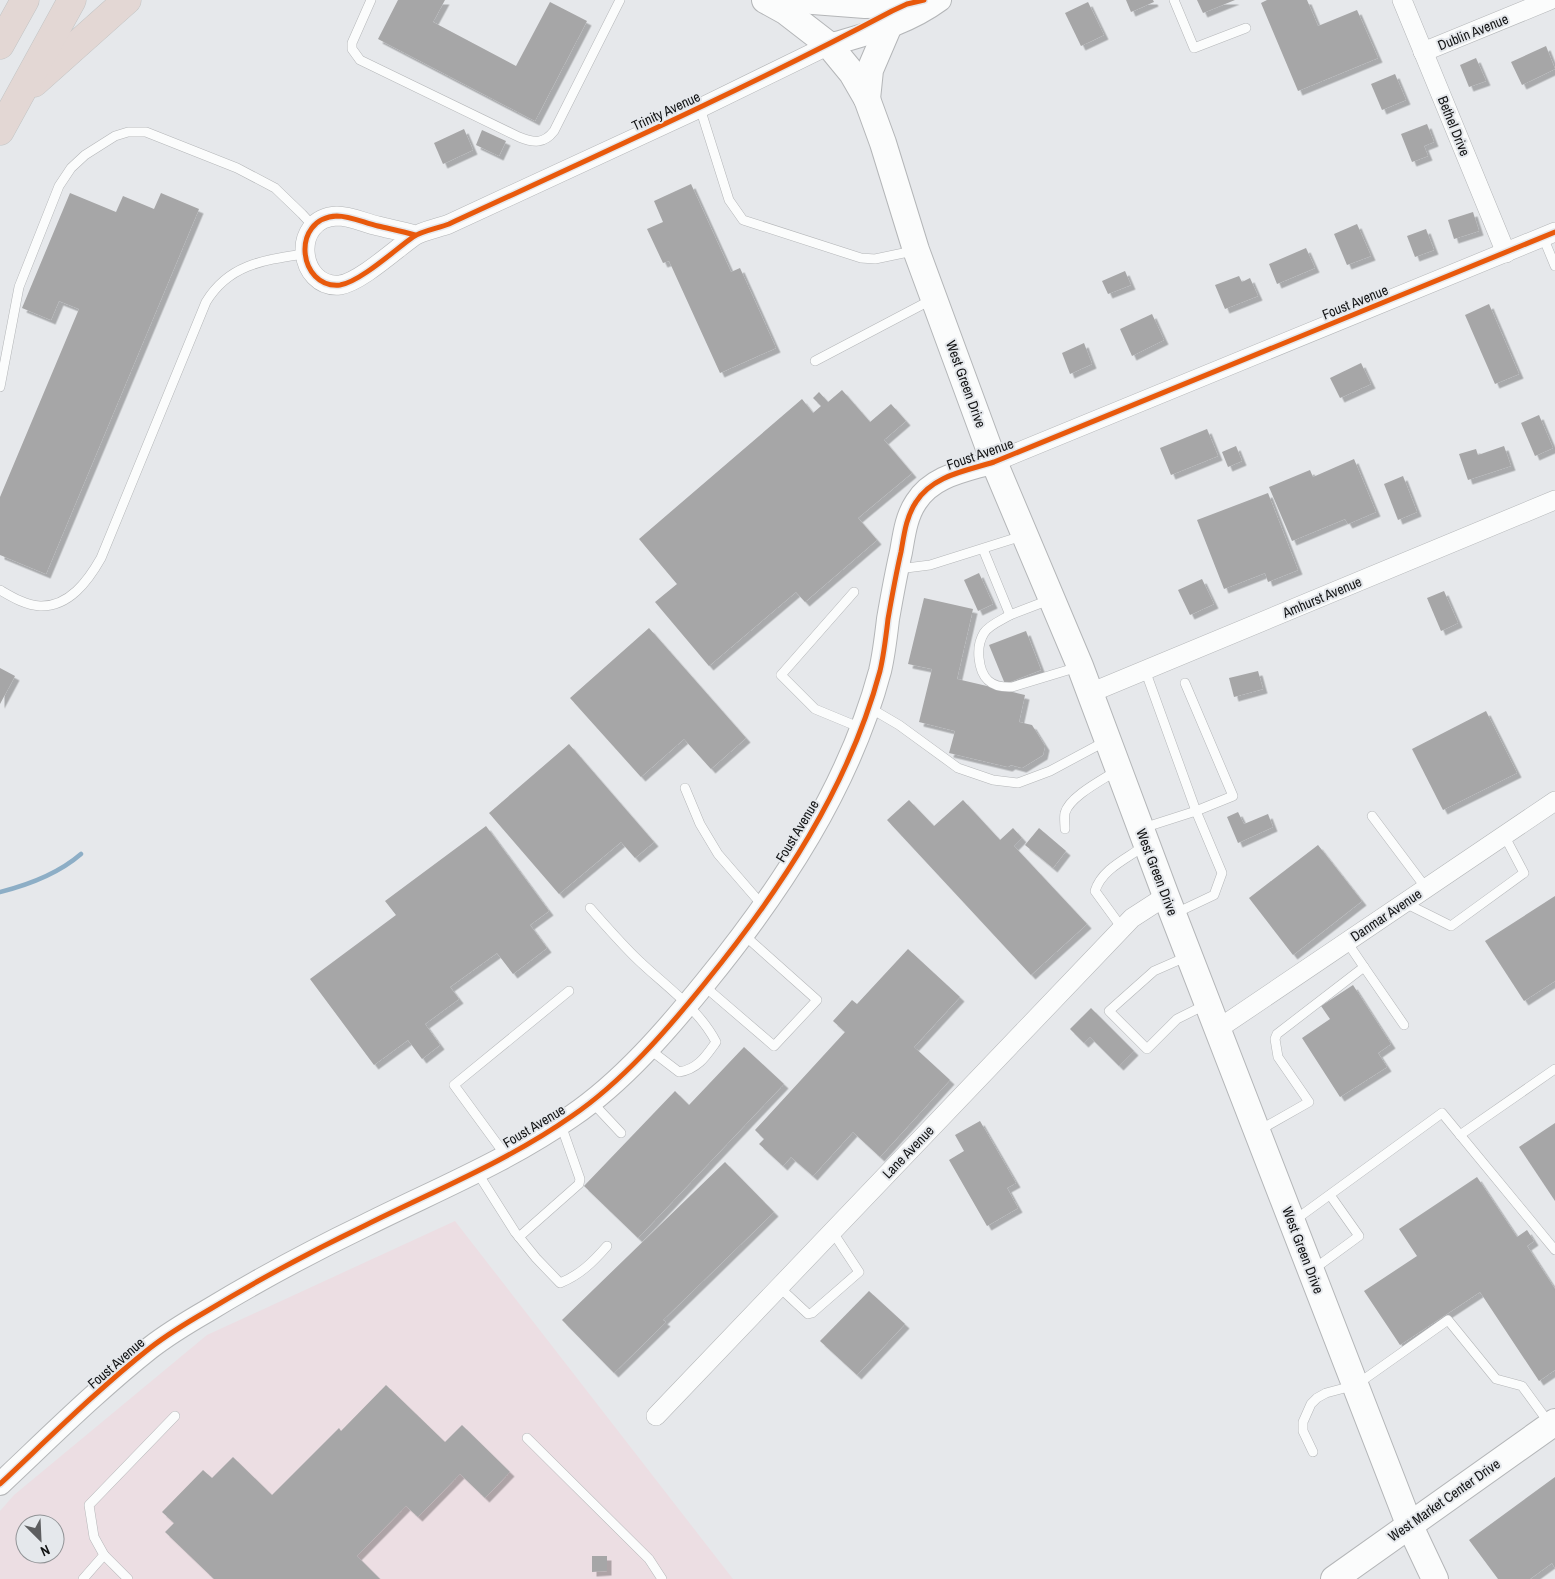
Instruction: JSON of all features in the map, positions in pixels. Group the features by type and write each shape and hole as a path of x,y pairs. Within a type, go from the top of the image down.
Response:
{"highway":[{"path":"0,20 5,0"},
{"path":"0,45 25,0"},
{"path":"0,131 72,0"},
{"path":"18,98 127,0"}],"main road":[{"name":"West Green Drive","path":"765,0 785,11 830,45 852,73 867,99 916,250 994,462 1080,666 1169,905 1409,1524 1435,1579"},
{"path":"800,0 865,5 915,2"},
{"path":"867,99 870,70 888,28"},
{"name":"West Green Drive","path":"830,45 841,81 875,145 889,162"},
{"name":"West Market Center Drive","path":"1334,1579 1553,1423"}],"street":[{"name":"Trinity Avenue","path":"830,45 888,28 923,13 940,0"},
{"name":"Bethel Drive","path":"1402,0 1506,252"},
{"name":"Dublin Avenue","path":"1424,52 1550,0"},
{"name":"Trinity Avenue","path":"305,254 308,267 322,281 340,284 350,281 415,235 449,224 700,108 915,2"},
{"path":"305,254 305,240 314,227 328,218 338,216 379,227 397,229 415,235"},
{"name":"Foust Avenue","path":"0,1484 110,1381 154,1345 208,1310 304,1257 363,1226 477,1172 561,1124 591,1101 649,1049 703,986 743,934 794,860 832,796 853,750 880,669 907,522 914,505 923,492 939,480 994,462 1549,235"},
{"name":"Amhurst Avenue","path":"1090,693 1555,500"},
{"name":"Danmar Avenue","path":"1218,1029 1555,801"},
{"name":"Lane Avenue","path":"656,1416 1132,918 1169,905"}],"lane":[{"path":"371,0 352,43 352,49 360,60 519,137 536,142 549,137 554,131 620,0"},
{"path":"1174,0 1194,48 1246,28"},
{"path":"700,108 729,200 743,220 861,258 875,259 916,250"},
{"path":"0,387 19,287 32,250 59,186 71,168 85,155 115,136 128,132 146,132 237,168 275,188 314,227"},
{"path":"1549,235 1555,266"},
{"path":"0,590 24,602 39,606 50,605 70,596 87,581 101,558 206,302 213,290 232,273 264,261 305,254"},
{"path":"815,361 934,299"},
{"path":"898,569 930,565 1025,535"},
{"path":"983,549 1010,615"},
{"path":"854,592 782,675 815,709 899,725 958,768 993,780 1018,783 1050,771 1107,740"},
{"path":"1052,599 1010,615 985,631 978,646 980,670 990,682 1012,687 1080,666"},
{"path":"1145,670 1196,810 1222,872 1214,896 1169,905"},
{"path":"1122,928 1094,891 1103,875 1144,837 1196,810 1233,796 1185,683"},
{"path":"1065,829 1066,812 1072,802 1087,789 1118,770"},
{"path":"685,788 700,824 718,854 763,906"},
{"path":"1372,816 1426,888"},
{"path":"1404,903 1451,926 1524,873 1504,835"},
{"path":"590,908 634,956 709,1029 716,1042 701,1062 688,1071 680,1072 649,1049"},
{"path":"703,986 774,1046 817,1000 743,934"},
{"path":"1347,942 1404,1025"},
{"path":"1189,955 1154,971 1109,1012 1147,1049 1177,1019 1208,1004"},
{"path":"1257,1132 1309,1102 1278,1057 1274,1039 1277,1034 1364,967"},
{"path":"506,1156 454,1085 569,991"},
{"path":"1460,1135 1555,1069"},
{"path":"591,1101 621,1133"},
{"path":"1292,1223 1442,1112 1555,1250"},
{"path":"519,1237 579,1184 580,1179 561,1124"},
{"path":"477,1172 519,1237 560,1283 574,1278 593,1262 607,1246"},
{"path":"1311,1271 1360,1236 1330,1195"},
{"path":"779,1287 808,1314 812,1313 854,1278 858,1272 832,1231"},
{"path":"1313,1452 1303,1431 1305,1414 1317,1398 1326,1393 1356,1385 1448,1320 1496,1379 1522,1386 1553,1423"},
{"path":"128,1579 104,1555 94,1537 88,1505 175,1416"},
{"path":"527,1438 649,1559 662,1579"},
{"path":"83,1579 104,1555"}],"shaded area":[{"path":"455,1221 733,1579 0,1579 0,1511 14,1495 207,1335"}],"building":[{"path":"398,0 445,0 433,22 516,66 550,2 587,21 535,121 378,39"},
{"path":"1126,0 1153,0 1154,2 1131,12"},
{"path":"1197,0 1235,0 1203,13"},
{"path":"1267,0 1307,0 1318,26 1357,10 1378,58 1298,91 1261,3"},
{"path":"1088,2 1104,35 1081,46 1065,13"},
{"path":"1546,46 1555,69 1522,85 1511,62"},
{"path":"1476,58 1486,81 1469,87 1460,65"},
{"path":"1395,74 1406,100 1382,110 1371,84"},
{"path":"1427,124 1434,142 1424,146 1428,156 1412,162 1401,134"},
{"path":"464,129 473,150 443,164 434,143"},
{"path":"482,130 506,141 499,156 476,145"},
{"path":"691,184 731,272 740,268 776,348 720,373 669,261 663,263 647,229 663,222 654,201"},
{"path":"70,193 116,212 123,196 154,209 161,193 199,209 46,574 0,555 0,497 79,309 59,301 51,320 22,308"},
{"path":"1473,212 1479,231 1454,239 1448,220"},
{"path":"1357,224 1371,256 1347,265 1334,234"},
{"path":"1426,229 1434,250 1415,257 1407,236"},
{"path":"1306,248 1315,268 1277,284 1269,264"},
{"path":"1125,271 1131,285 1108,294 1102,281"},
{"path":"1239,276 1242,282 1250,278 1258,296 1225,309 1215,285"},
{"path":"1489,304 1519,374 1495,384 1465,315"},
{"path":"1152,314 1164,340 1132,356 1120,329"},
{"path":"1084,343 1092,364 1070,374 1062,353"},
{"path":"1361,363 1371,384 1340,398 1330,378"},
{"path":"842,390 870,422 891,404 906,421 884,440 912,473 858,518 877,540 805,602 796,592 709,666 655,602 677,584 639,539 802,399 813,413 821,406 813,398 819,392 828,402"},
{"path":"1539,415 1553,448 1535,456 1521,423"},
{"path":"1207,429 1218,456 1171,475 1160,448"},
{"path":"1236,446 1242,461 1228,467 1222,452"},
{"path":"1504,446 1511,466 1468,480 1459,454 1476,449 1478,455"},
{"path":"1354,459 1376,512 1348,524 1345,519 1292,541 1269,487 1310,470 1313,477"},
{"path":"1403,476 1417,512 1398,520 1384,484"},
{"path":"1268,493 1298,570 1268,582 1265,573 1224,589 1197,520"},
{"path":"979,573 993,604 978,611 964,580"},
{"path":"1202,579 1214,604 1190,615 1178,590"},
{"path":"1444,591 1458,623 1441,631 1427,598"},
{"path":"924,598 973,609 957,679 1025,695 1019,722 1032,725 1045,746 1043,755 1022,768 1011,765 1008,767 949,753 955,731 919,722 932,669 908,664"},
{"path":"649,628 746,738 711,769 684,739 641,777 570,698"},
{"path":"1026,631 1041,670 1005,684 989,645"},
{"path":"0,668 15,676 0,704"},
{"path":"1258,671 1263,689 1234,697 1229,678"},
{"path":"1486,711 1517,773 1443,810 1412,749"},
{"path":"569,744 654,842 635,858 621,842 559,894 489,813"},
{"path":"909,800 934,826 963,800 1000,840 1013,828 1022,838 1014,846 1087,924 1031,975 887,820"},
{"path":"1238,812 1244,824 1268,814 1273,827 1238,843 1227,817"},
{"path":"486,826 549,911 530,925 547,948 513,974 497,953 450,987 459,999 425,1024 440,1045 422,1059 408,1040 374,1065 310,979 396,915 385,901"},
{"path":"1039,828 1066,851 1053,868 1025,845"},
{"path":"1318,845 1362,901 1293,955 1249,898"},
{"path":"1555,896 1555,981 1524,1001 1485,941"},
{"path":"908,949 960,997 914,1047 950,1080 880,1157 853,1132 813,1176 791,1157 783,1166 759,1144 764,1139 755,1130 845,1032 833,1021 852,1000 857,1004"},
{"path":"1353,985 1391,1044 1378,1053 1387,1067 1340,1097 1302,1038 1330,1019 1321,1006"},
{"path":"1091,1008 1134,1051 1119,1066 1090,1037 1084,1043 1070,1029"},
{"path":"744,1047 784,1084 638,1238 584,1186 675,1091 689,1105"},
{"path":"980,1121 1016,1183 1007,1188 1018,1208 987,1226 949,1160 964,1151 955,1135"},
{"path":"1555,1123 1555,1201 1519,1147"},
{"path":"725,1162 774,1212 663,1320 666,1322 614,1373 562,1320"},
{"path":"1477,1177 1517,1237 1527,1230 1534,1241 1527,1246 1555,1289 1555,1370 1539,1381 1480,1292 1400,1345 1364,1291 1417,1256 1399,1229"},
{"path":"869,1291 905,1324 857,1375 820,1341"},
{"path":"386,1385 445,1442 462,1425 510,1472 485,1498 460,1474 418,1517 406,1506 357,1556 380,1579 214,1579 165,1532 174,1523 162,1512 203,1470 212,1478 233,1457 272,1495 339,1428 341,1431"},
{"path":"1555,1477 1555,1568 1552,1563 1530,1579 1498,1579 1469,1540"},
{"path":"592,1556 607,1556 607,1571 592,1572"}],"waterway":[{"path":"0,892 43,877 63,867 81,854"}],"cycle path":[{"path":"415,235 352,218 337,216 322,220 312,228 306,240 305,253 308,265 315,276 326,283 340,285 348,283 367,272 416,235 449,224 727,94 892,11 907,4 924,0"},
{"path":"0,1484 111,1380 171,1333 305,1255 523,1147 591,1102 643,1054 705,983 760,912 809,836 831,796 867,714 880,671 888,619 908,520 916,502 931,486 951,475 994,462 1555,232"}]}
